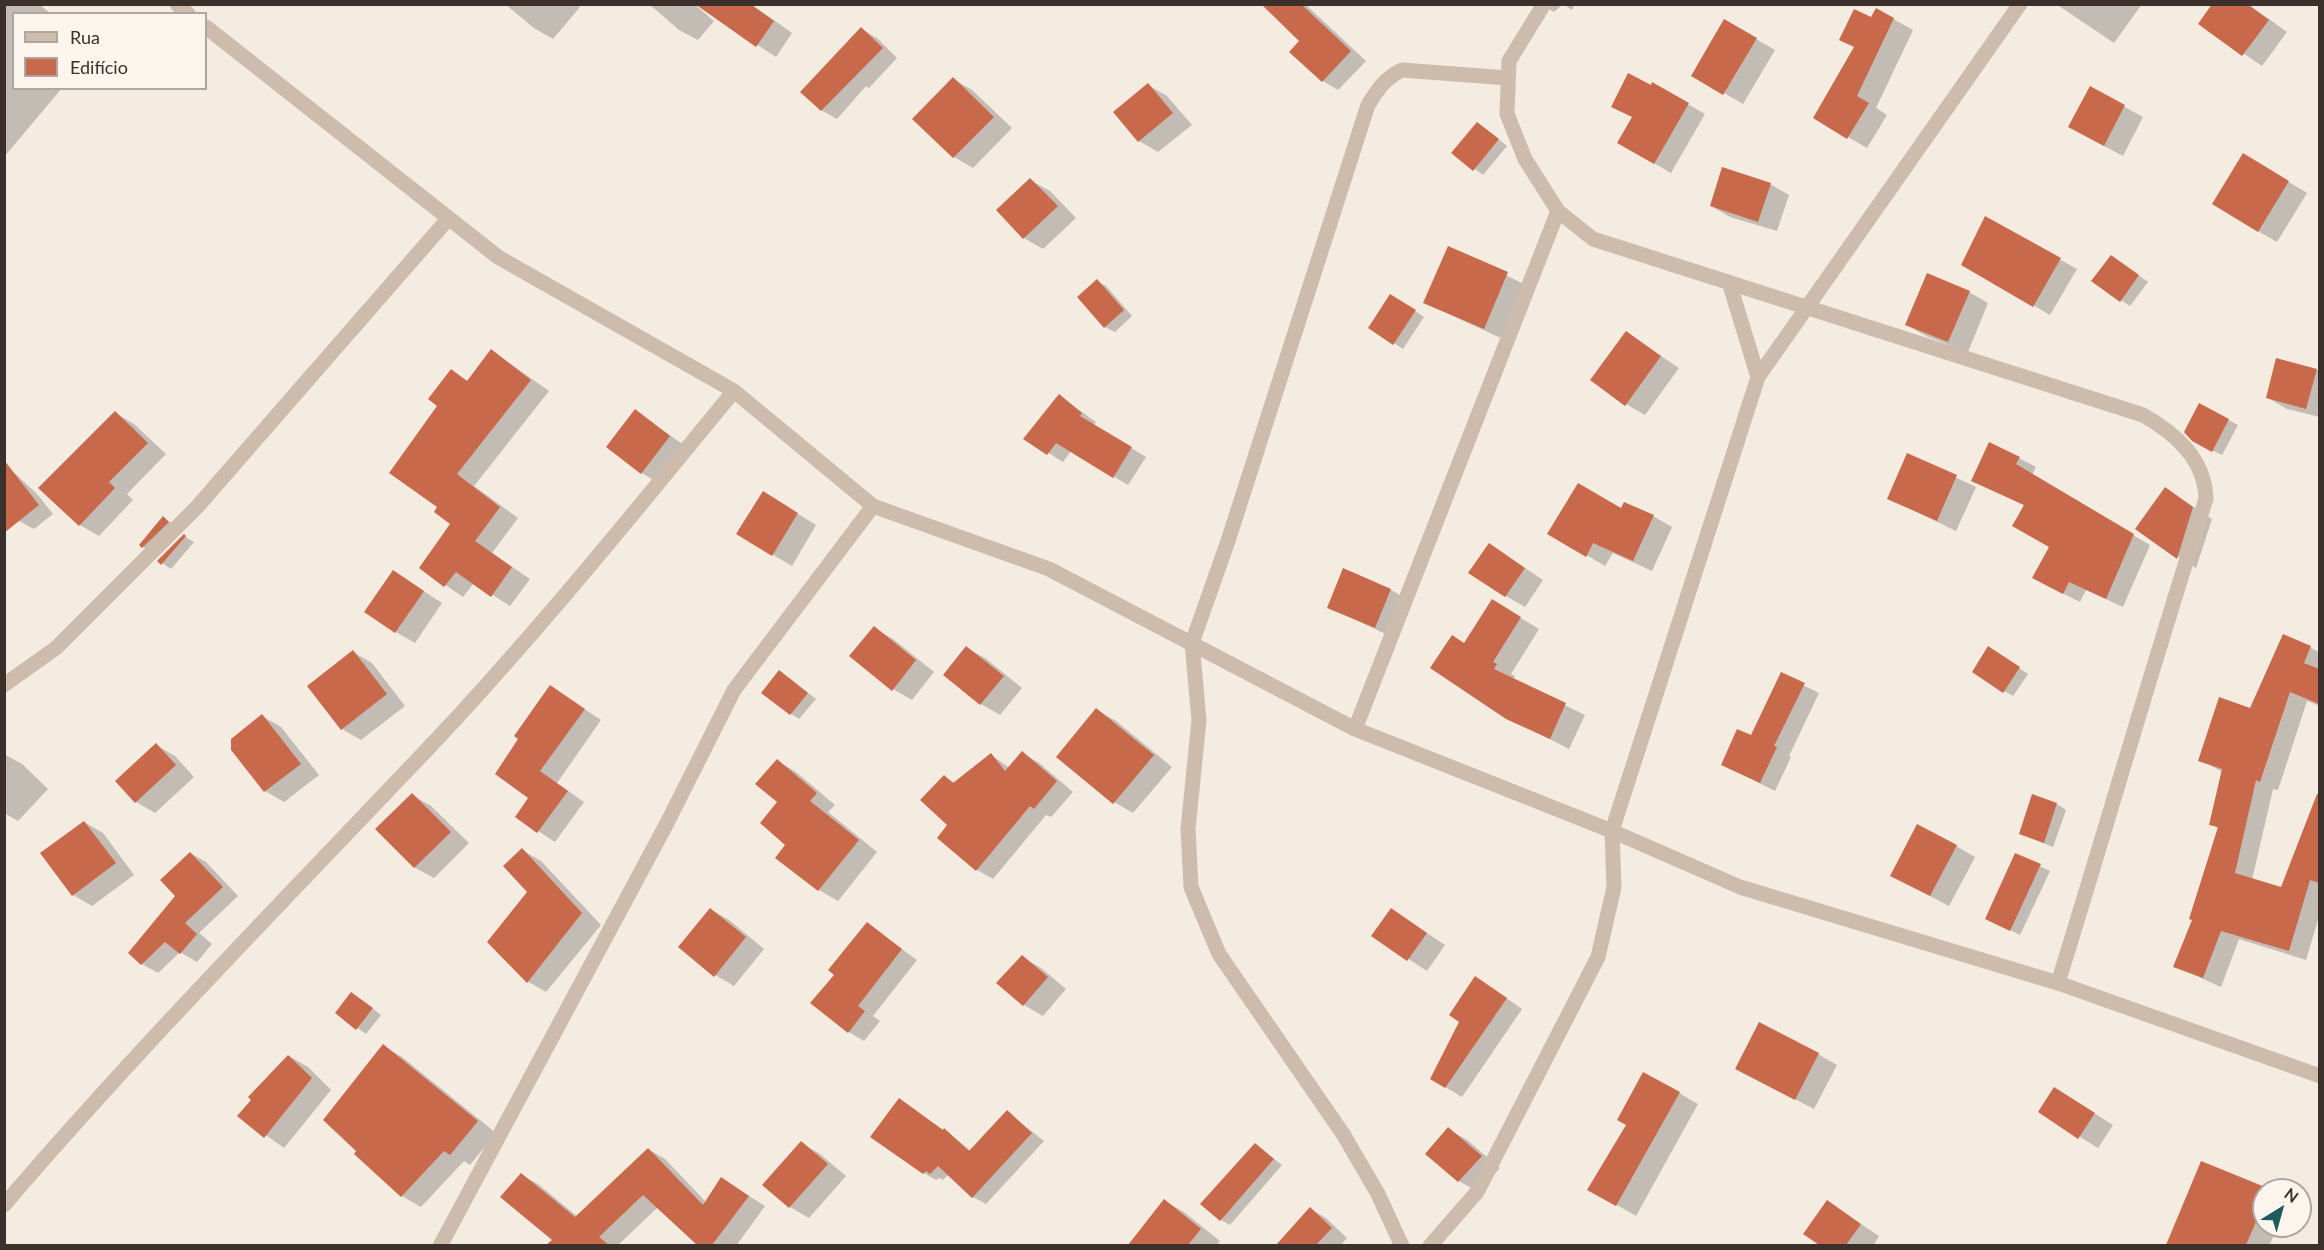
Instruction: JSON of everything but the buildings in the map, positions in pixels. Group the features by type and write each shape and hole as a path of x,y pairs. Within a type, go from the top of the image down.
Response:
{"street":[{"path":"1544,4 1509,61 1507,114 1524,159 1558,211 1593,239 1810,306 2144,414 2172,432 2189,453 2205,483 2206,499 2146,687 2128,759 2058,983"},
{"path":"1430,1245 1477,1192 1598,957 1614,887 1612,831 1758,377 2020,4"},
{"path":"207,28 498,257 734,391 873,506 1049,569 1355,729 1612,831 1740,887 2058,983 2319,1076"},
{"path":"1402,1245 1378,1194 1343,1134 1219,954 1191,887 1188,829 1199,720 1192,643 1228,541 1368,105 1378,87 1389,76 1402,70 1508,78"},
{"path":"1355,729 1558,211"},
{"path":"4,685 56,648 197,507 448,219"},
{"path":"1729,282 1758,377"},
{"path":"4,1205 84,1112 439,737 566,597 734,391"},
{"path":"440,1245 666,825 734,690 873,506"}]}
